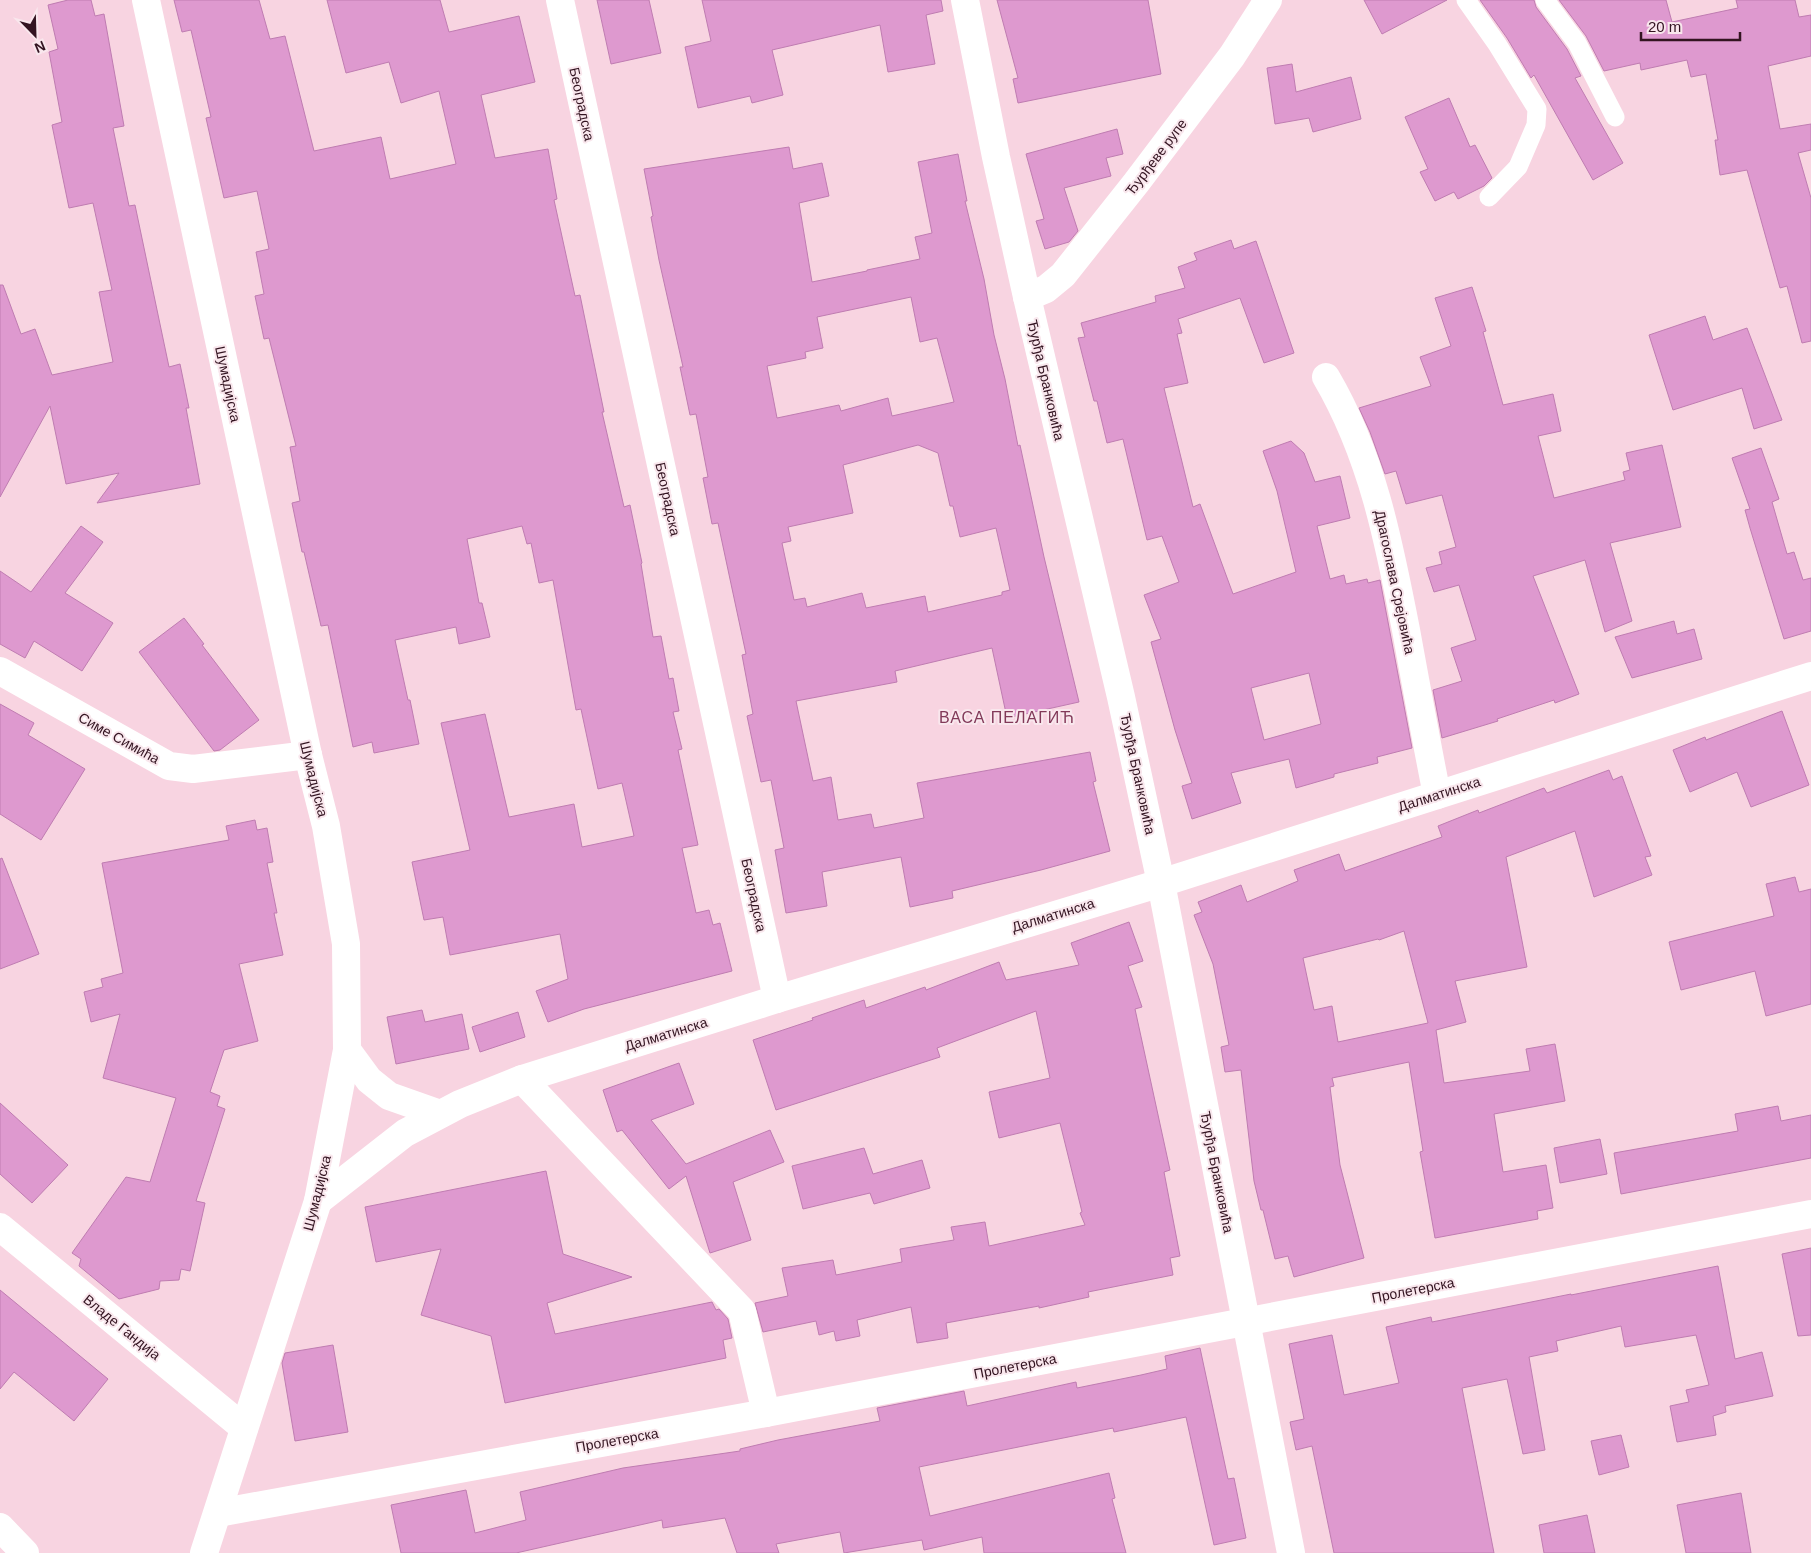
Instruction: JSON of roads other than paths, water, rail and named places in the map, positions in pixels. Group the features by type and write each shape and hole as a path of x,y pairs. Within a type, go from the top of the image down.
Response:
{"street":[{"name":"Шумадијска","path":"146,0 308,755 326,826 346,944 347,1050 318,1201 204,1553"},
{"name":"Београдска","path":"560,0 777,999"},
{"name":"Ђурђа Бранковића","path":"965,0 996,157 1027,298 1121,697 1161,883 1291,1553"},
{"name":"Ђурђеве рупе","path":"1027,298 1046,289 1063,275 1136,184 1232,56 1268,0"},
{"name":"Драгослава Срејовића","path":"1326,377 1340,400 1357,439 1373,484 1391,550 1437,795"},
{"name":"Симе Симића","path":"0,671 169,766 193,770 308,755"},
{"name":"Далматинска","path":"318,1201 405,1133 460,1104 522,1079 777,999 1161,883 1811,676"},
{"path":"347,1050 369,1080 389,1096 440,1114"},
{"path":"522,1079 742,1311 766,1413"},
{"name":"Пролетерска","path":"218,1512 766,1413 1811,1214"},
{"name":"Владе Гандија","path":"0,1227 244,1428"},
{"path":"0,1527 25,1553"}],"lane":[{"path":"1466,0 1497,44 1536,109 1536,125 1518,167 1489,197"},
{"path":"1545,0 1577,43 1615,117"}],"district":[{"name":"ВАСА ПЕЛАГИЋ","path":"1007,717"}]}
